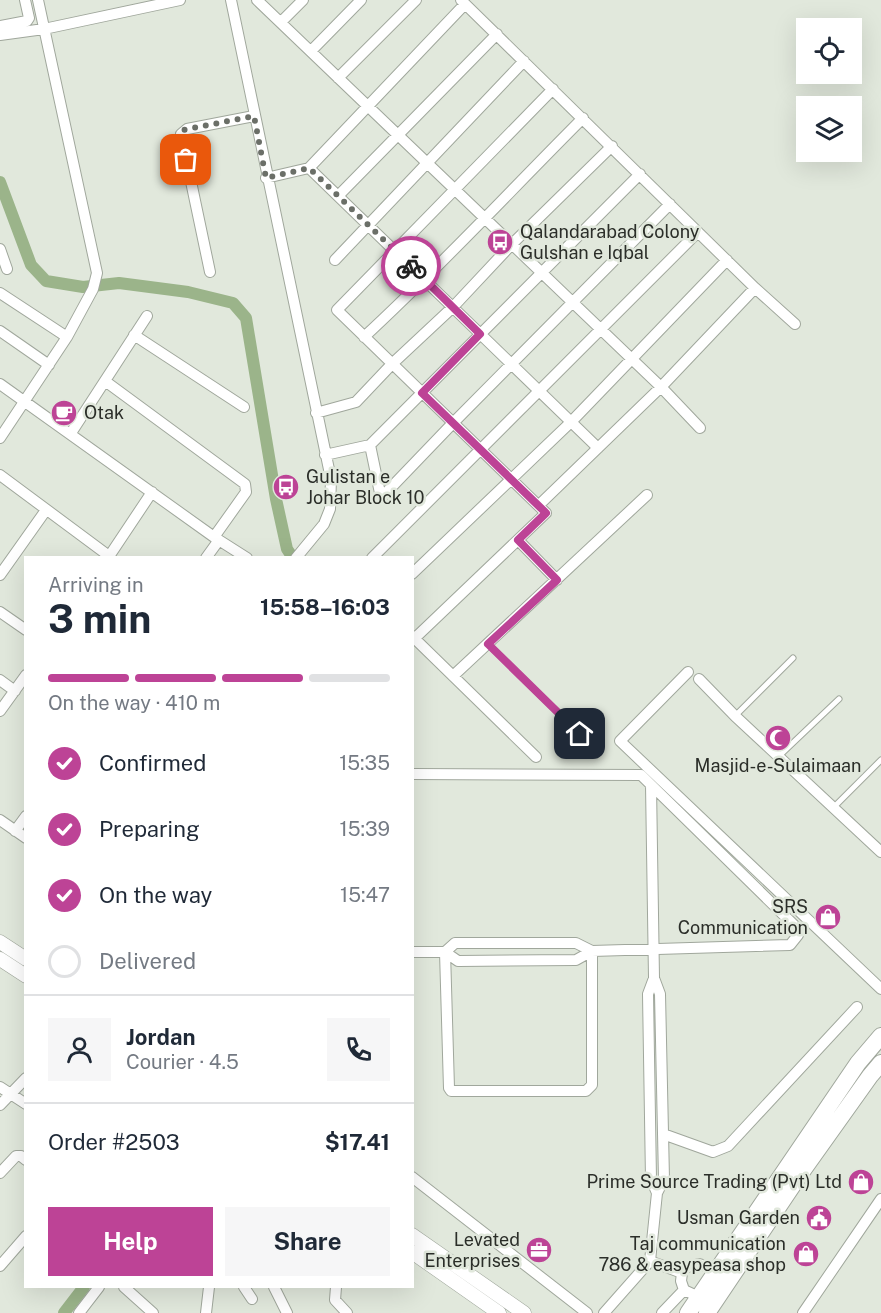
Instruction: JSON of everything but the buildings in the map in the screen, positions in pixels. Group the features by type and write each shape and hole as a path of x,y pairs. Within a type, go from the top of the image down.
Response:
{"main road":[{"path":"705,1303 717,1269 858,1064 881,1036"},
{"path":"688,1313 705,1303 881,1063"}],"street":[{"path":"0,26 27,21 29,18 25,0"},
{"path":"0,438 67,337 94,285 97,273 38,0"},
{"path":"0,35 44,29 136,5 180,0"},
{"path":"231,0 266,178 331,479 330,509 324,524 302,555"},
{"path":"257,0 661,387 700,428"},
{"path":"281,22 303,0"},
{"path":"311,51 361,0"},
{"path":"338,78 416,0"},
{"path":"266,178 309,168 463,2 754,288 795,324"},
{"path":"338,196 496,34"},
{"path":"335,260 524,61"},
{"path":"536,757 414,637 546,513 337,310 553,89"},
{"path":"210,272 181,134 187,129 254,116"},
{"path":"364,337 425,280 583,118"},
{"path":"316,412 356,402 612,146"},
{"path":"309,168 598,448"},
{"path":"326,455 370,445 640,174"},
{"path":"370,445 381,498 670,204"},
{"path":"374,556 698,232"},
{"path":"0,249 7,268"},
{"path":"414,572 571,422 727,260"},
{"path":"539,505 661,387 754,288"},
{"path":"0,292 67,337"},
{"path":"70,433 147,316"},
{"path":"0,331 49,365"},
{"path":"134,335 244,406"},
{"path":"105,381 245,484 246,492 207,556"},
{"path":"0,384 245,556"},
{"path":"0,476 108,556"},
{"path":"110,556 152,492"},
{"path":"453,676 647,495"},
{"path":"0,575 46,510"},
{"path":"518,540 557,580"},
{"path":"0,612 24,629"},
{"path":"688,672 620,741 881,989"},
{"path":"0,711 24,678"},
{"path":"699,679 778,757 881,852"},
{"path":"0,680 15,691"},
{"path":"414,774 638,774 796,927 798,935 790,945 592,951 576,960 458,961 445,952 414,952"},
{"path":"604,1313 650,1261 657,1194 664,1179 660,994 654,978 653,949 651,786"},
{"path":"15,831 24,819"},
{"path":"0,820 24,837"},
{"path":"0,942 24,958"},
{"path":"455,943 576,943 592,951 592,1085 586,1090 575,1091 451,1091 449,1088 445,952 455,943"},
{"path":"516,943 516,960"},
{"path":"0,959 24,975"},
{"path":"654,978 648,994 648,1006 651,1179 657,1194"},
{"path":"663,1134 713,1152 728,1146 857,1007"},
{"path":"0,1105 24,1080"},
{"path":"0,1087 24,1103"},
{"path":"0,1173 16,1156 24,1158"},
{"path":"414,1179 586,1313"},
{"path":"803,1313 881,1199"},
{"path":"414,1236 524,1313"},
{"path":"0,1266 24,1238"},
{"path":"414,1253 499,1313"},
{"path":"650,1261 682,1273"},
{"path":"705,1303 681,1281 682,1273 684,1268 699,1264 717,1269"},
{"path":"79,1313 98,1288"},
{"path":"125,1288 153,1313"},
{"path":"206,1313 209,1288"},
{"path":"245,1288 252,1299"},
{"path":"274,1288 287,1313"},
{"path":"336,1288 335,1300 347,1313"},
{"path":"662,1313 705,1303"}],"lane":[{"path":"488,644 595,749"},
{"path":"735,716 793,658"},
{"path":"778,757 839,699"},
{"path":"834,807 881,760"}],"waterway":[{"path":"0,182 31,265 46,281 83,287 119,283 188,292 233,303 246,318 276,499 287,549 292,556"},
{"path":"64,1313 83,1288"}],"way so far":[{"path":"186,160 181,137 183,130 254,116 266,178 309,168 411,266"}],"place":[{"name":"Qalandarabad Colony Gulshan e Iqbal","path":"500,242"},
{"name":"Otak","path":"64,413"},
{"name":"Gulistan e Johar Block 10","path":"286,487"},
{"name":"Masjid-e-Sulaimaan","path":"778,738"},
{"name":"SRS Communication","path":"828,917"},
{"name":"Prime Source Trading (Pvt) Ltd","path":"861,1182"},
{"name":"Usman Garden","path":"819,1218"},
{"name":"Levated Enterprises","path":"539,1250"},
{"name":"Taj communication 786 & easypeasa shop","path":"806,1254"}],"route":[{"path":"411,266 480,334 422,393 546,513 518,540 557,580 488,644 580,734"}]}
